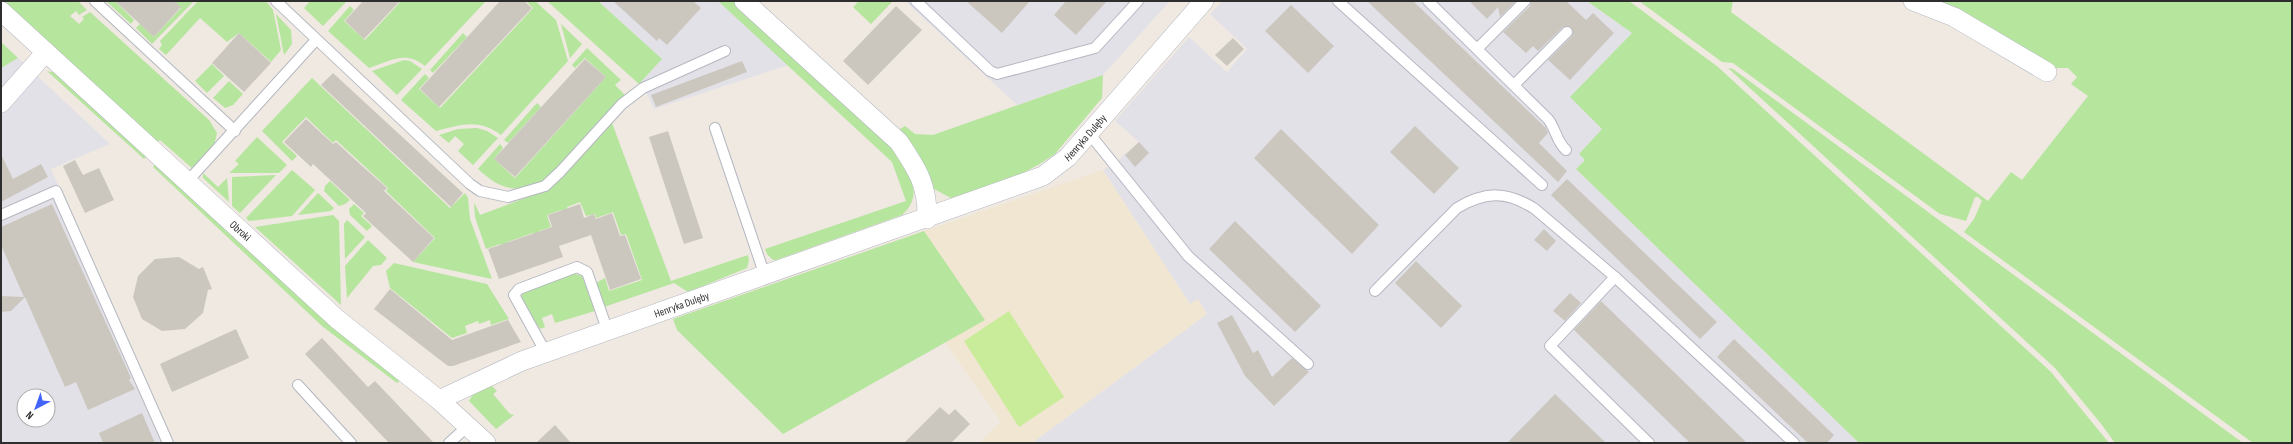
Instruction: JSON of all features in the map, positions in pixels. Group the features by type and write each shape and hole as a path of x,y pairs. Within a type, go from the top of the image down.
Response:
{"street":[{"path":"744,1 899,142 916,167 926,189 927,219"},
{"name":"Henryka Dulęby","path":"439,400 504,369 546,353 927,219 1043,176 1068,157 1088,132 1204,1"},
{"path":"1913,1 1954,17 2047,72"},
{"name":"Obroki","path":"1,11 337,319 439,400 486,443"},
{"path":"1,103 46,52"}],"lane":[{"path":"95,1 235,131"},
{"path":"276,1 470,184 480,191 508,197 545,186 560,172 622,104 643,88 725,51"},
{"path":"916,1 990,71 997,74 1004,74 1095,48 1138,1"},
{"path":"1338,1 1542,185"},
{"path":"1428,1 1478,48 1554,126 1558,142 1566,150"},
{"path":"1478,48 1525,1"},
{"path":"1514,85 1567,32"},
{"path":"188,182 316,40"},
{"path":"715,128 765,276"},
{"path":"1088,132 1188,256 1308,364"},
{"path":"1,215 56,191 168,443"},
{"path":"1375,292 1457,208 1473,198 1489,195 1505,196 1526,203 1615,277 1794,443"},
{"path":"546,353 514,295 519,289 577,267 587,272 608,332"},
{"path":"1615,277 1550,346 1649,443"},
{"path":"298,385 351,443"},
{"path":"449,443 468,426"}],"shaded area":[{"path":"598,1 718,1 788,65 654,109 646,92 639,84 662,59"},
{"path":"905,1 1170,1 1103,75 1017,105"},
{"path":"1222,1 1587,1 1632,33 1571,97 1602,129 1579,154 1585,160 1576,169 1859,443 1032,443 1207,314 1190,304 1103,170 1114,164 1139,142 1115,121 1189,37 1227,72 1247,49 1210,14"},
{"path":"18,58 110,144 51,169 174,443 1,443 1,68"},
{"path":"1103,170 1190,304 1198,299 1207,314 1032,443 979,443 1001,422 945,342 985,320 924,231"}],"green space":[{"path":"4,1 78,1 87,10 79,15 76,11 70,16 79,24 84,19 82,17 90,12 209,120 217,133 214,146 193,169 160,140 157,142"},
{"path":"106,1 115,1 134,20 131,24"},
{"path":"174,1 194,1 152,44 136,28 140,24 154,37 181,8"},
{"path":"198,1 266,1 273,10 281,50 271,62 239,33 227,42 200,18 166,55 159,49 162,45 160,41"},
{"path":"310,1 347,1 323,26 304,8"},
{"path":"401,1 486,1 425,66 418,61 398,58 369,68 328,31 350,6 354,10 344,21 365,40"},
{"path":"526,1 535,1 556,20 568,61 501,135 485,126 469,124 436,131 401,100 425,74 429,78 419,89 440,108 533,8"},
{"path":"547,1 598,1 662,59 639,84"},
{"path":"718,1 734,1 880,135 896,152 909,173 913,184 913,195 910,205 902,215 776,260 773,260 767,254 765,249 906,201 892,162"},
{"path":"859,1 893,1 871,24 853,7"},
{"path":"1587,1 1629,1 1718,67 2051,372 2109,443 1859,443 1576,169 1585,160 1579,154 1602,129 1570,97 1632,33"},
{"path":"1639,1 1733,1 1731,12 1988,201 2011,172 2022,180 2088,96 2071,84 2077,77 2068,68 2049,68 1928,1 2292,1 2292,443 2253,443 1964,232 1974,219 1982,201 1978,197 1975,197 1966,221 1940,214 1733,63 1722,62"},
{"path":"276,14 291,30 292,44 284,55"},
{"path":"561,24 582,44 570,58"},
{"path":"463,33 467,37 433,73 430,70"},
{"path":"1,42 18,58 1,68"},
{"path":"587,48 621,80 615,85 625,95 544,181 525,188 509,188 494,182 478,169 500,144 503,148 494,159 515,178 606,77 585,58 575,68 572,65"},
{"path":"404,60 410,61 422,69 397,95 372,71"},
{"path":"212,64 224,76 207,93 195,81"},
{"path":"1728,68 1733,69 2243,443 2115,443 2055,368"},
{"path":"47,71 56,73 147,156 144,159"},
{"path":"1103,75 1102,98 1055,154 1015,177 951,198 932,188 900,129 905,126 915,134 933,135"},
{"path":"312,78 450,208 465,193 468,198 470,219 492,279 413,262 435,238 386,191 388,188 336,140 333,143 306,117 282,142 297,156 292,161 262,131"},
{"path":"229,81 243,94 233,105 225,108 213,98"},
{"path":"537,103 541,107 508,143 504,140"},
{"path":"609,123 612,123 671,281 748,255 749,261 747,268 688,292 674,283 604,307 596,283 605,278 609,291 642,280 626,234 621,235 613,212 596,218 595,214 586,216 580,202 567,207 569,212 563,214 561,210 547,215 551,227 539,231 540,235 534,237 533,233 507,242 508,246 502,249 500,244 486,249 475,217 474,202 480,215 546,190"},
{"path":"477,128 487,131 498,138 473,165 458,151 464,144 455,136 449,143 439,135 458,129"},
{"path":"257,137 287,165 279,173 229,173 239,164 235,161"},
{"path":"155,164 326,321 400,380 397,383 322,326 153,167"},
{"path":"292,170 315,190 292,216 249,221 246,218"},
{"path":"203,173 218,187 227,178 229,202 203,178"},
{"path":"276,175 240,213 232,206 232,177"},
{"path":"330,181 350,200 339,206 324,191 325,186"},
{"path":"318,193 334,208 331,211 298,215"},
{"path":"354,204 364,213 361,216 372,226 367,231 350,215 349,209"},
{"path":"333,215 339,221 341,305 255,227"},
{"path":"347,220 365,237 345,259 344,224"},
{"path":"924,231 985,320 783,434 677,330 673,319"},
{"path":"368,240 387,258 381,265 373,266 347,298 345,266"},
{"path":"394,263 487,284 509,319 491,325 490,320 479,324 478,321 465,326 467,333 452,338 390,288 386,271"},
{"path":"573,273 582,276 595,311 555,323 552,314 542,318 545,327 540,329 521,301 522,294"},
{"path":"1009,311 1064,397 1019,427 964,341"},
{"path":"492,386 497,391 493,394 510,414 514,415 496,429 469,401 473,394"}],"building":[{"path":"115,1 174,1 181,7 154,37"},
{"path":"363,1 400,1 364,39 345,21"},
{"path":"500,1 524,1 532,8 439,107 420,89"},
{"path":"613,1 693,1 701,8 667,45 659,38 657,41"},
{"path":"966,1 1030,1 1002,33"},
{"path":"1066,1 1107,1 1076,35 1054,15"},
{"path":"1367,1 1413,1 1546,128 1548,133 1539,143 1567,171 1558,182"},
{"path":"1469,1 1516,1 1500,17 1498,7 1487,19"},
{"path":"1531,1 1566,1 1586,20 1593,13 1614,33 1570,80 1548,60 1572,36 1573,31 1571,27 1563,27 1538,51 1533,46 1526,53 1503,32 1530,6"},
{"path":"1291,5 1334,46 1308,73 1265,31"},
{"path":"896,6 922,30 868,85 843,61"},
{"path":"239,33 271,63 244,92 212,63"},
{"path":"1233,38 1244,49 1227,66 1215,55"},
{"path":"585,59 606,77 515,177 494,159"},
{"path":"742,61 747,72 656,107 651,95"},
{"path":"333,73 463,193 451,207 321,85"},
{"path":"306,119 333,144 336,142 387,188 384,191 434,238 413,262 363,216 366,213 313,164 311,167 284,142"},
{"path":"1415,126 1459,168 1434,194 1390,152"},
{"path":"1281,129 1379,225 1352,254 1254,158"},
{"path":"668,131 703,238 684,244 649,137"},
{"path":"1139,142 1149,153 1135,167 1125,155"},
{"path":"1,154 13,179 41,164 48,177 1,202"},
{"path":"75,160 83,175 99,168 114,200 85,213 63,166"},
{"path":"1567,179 1717,322 1700,339 1551,195"},
{"path":"52,204 131,378 129,380 135,389 88,410 76,382 65,387 25,297 11,311 1,312 1,296 24,297 1,245 1,227"},
{"path":"580,204 584,218 594,214 596,219 612,213 620,236 625,235 641,279 610,290 591,235 559,246 563,257 499,279 488,249 552,227 548,215"},
{"path":"1235,221 1321,306 1295,332 1209,249"},
{"path":"1544,229 1556,241 1547,251 1534,240"},
{"path":"179,257 199,269 203,267 212,289 208,290 203,313 185,329 162,331 142,319 133,297 138,276 155,259"},
{"path":"1416,261 1462,306 1441,328 1395,283"},
{"path":"390,289 452,340 508,320 521,342 453,366 448,366 374,309"},
{"path":"1570,293 1581,303 1565,321 1553,311"},
{"path":"1601,301 1747,443 1690,443 1574,330"},
{"path":"1232,315 1253,353 1258,350 1272,377 1292,358 1309,372 1274,406 1245,376 1217,323"},
{"path":"236,329 249,358 172,392 160,364"},
{"path":"322,338 368,387 375,381 434,443 389,443 305,354"},
{"path":"1734,339 1834,435 1827,443 1808,443 1717,357"},
{"path":"1555,394 1606,443 1507,443"},
{"path":"940,407 949,415 955,409 970,424 951,443 904,443"},
{"path":"142,413 155,443 103,443 99,433"},
{"path":"555,425 571,443 536,443"}]}
